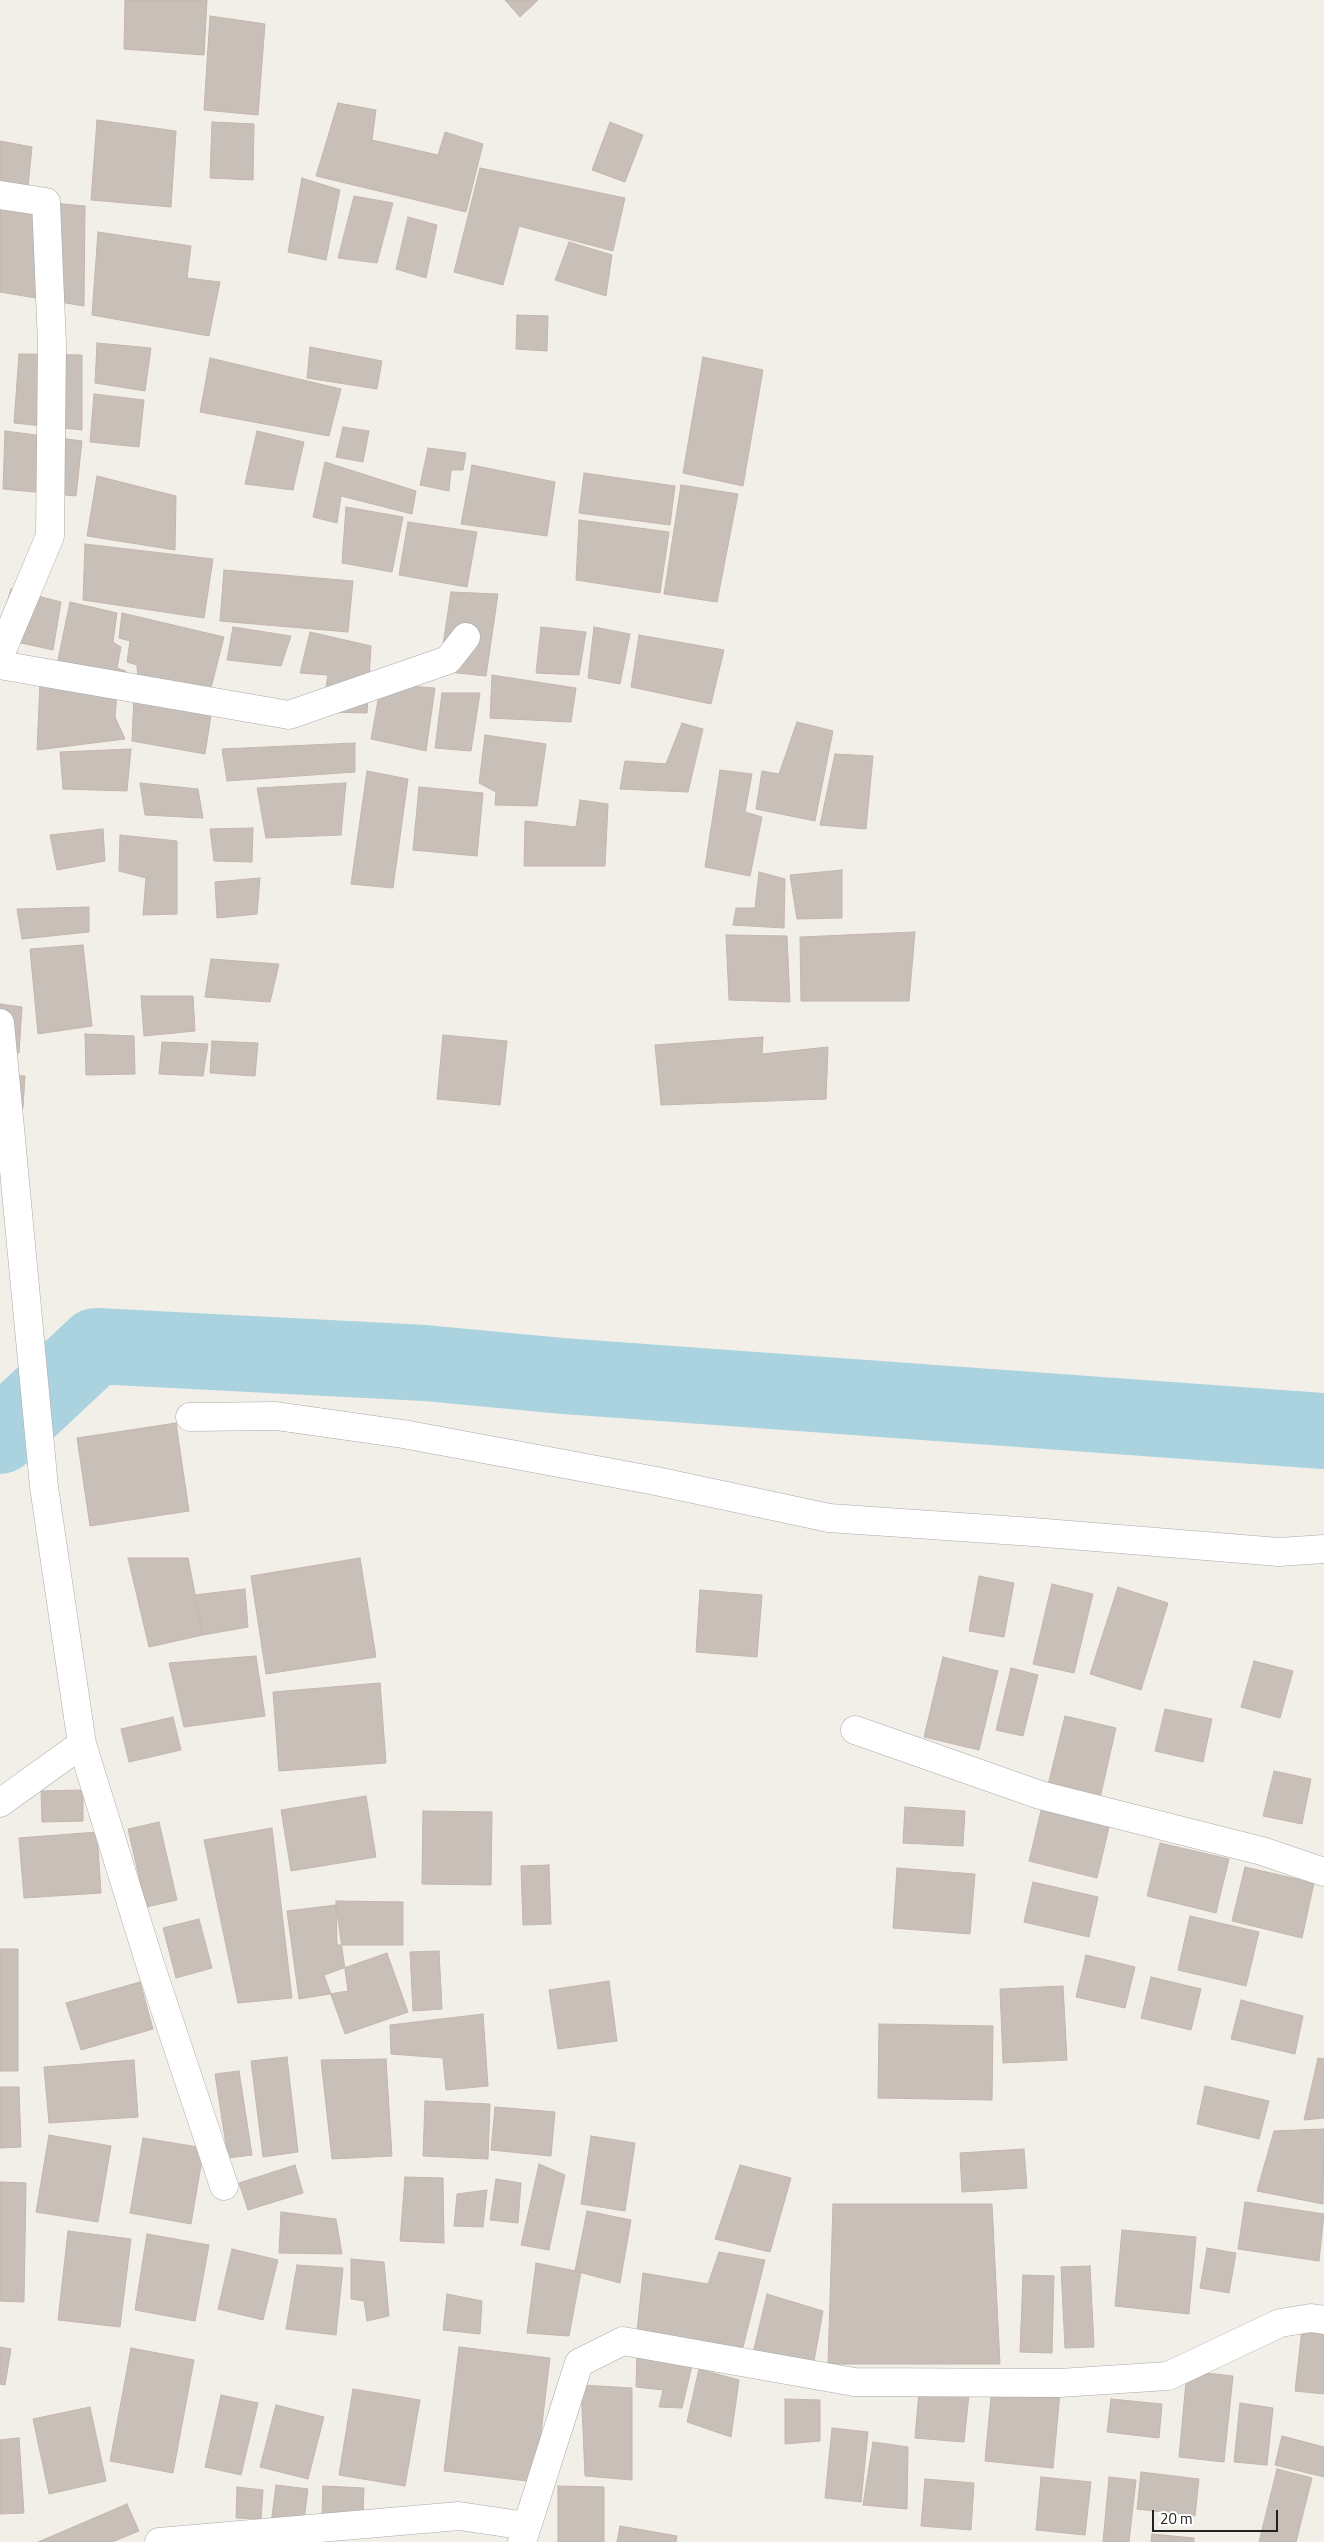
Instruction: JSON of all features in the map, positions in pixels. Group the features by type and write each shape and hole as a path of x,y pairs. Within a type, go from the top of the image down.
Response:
{"street":[{"path":"0,195 46,202 52,344 50,536 0,655"},
{"path":"0,665 289,715 448,660 466,637"},
{"path":"0,1023 44,1487 82,1744 151,1967 224,2186"},
{"path":"190,1417 276,1416 403,1434 656,1481 829,1518 1279,1552 1324,1549"},
{"path":"855,1730 1040,1795 1262,1851 1324,1872"},
{"path":"0,1803 82,1744"},
{"path":"158,2542 459,2516 525,2534 579,2364 623,2341 854,2382 1060,2383 1168,2376 1280,2323 1311,2318 1324,2320"}],"building":[{"path":"125,0 207,0 204,55 124,49"},
{"path":"505,0 538,0 520,17"},
{"path":"210,16 265,24 258,115 204,110"},
{"path":"338,103 376,110 372,140 438,155 445,132 483,144 466,212 316,176"},
{"path":"97,120 176,131 171,207 91,200"},
{"path":"212,122 254,124 253,180 210,178"},
{"path":"610,122 643,135 625,182 592,170"},
{"path":"0,141 32,147 28,187 0,186"},
{"path":"480,168 625,198 613,251 519,226 503,285 454,272"},
{"path":"302,178 340,190 326,260 288,252"},
{"path":"354,196 393,203 377,263 338,258"},
{"path":"0,198 85,206 84,306 0,292"},
{"path":"408,217 437,225 426,278 396,269"},
{"path":"98,232 191,246 187,278 220,282 209,336 92,315"},
{"path":"569,242 612,255 606,296 555,280"},
{"path":"517,315 548,316 547,351 516,349"},
{"path":"97,343 151,348 145,391 95,383"},
{"path":"310,347 382,361 377,389 307,378"},
{"path":"19,354 82,355 82,430 14,423"},
{"path":"703,357 763,370 743,486 683,473"},
{"path":"210,358 341,389 329,436 200,412"},
{"path":"94,394 144,400 139,447 90,442"},
{"path":"343,427 369,431 363,462 336,457"},
{"path":"5,431 82,441 76,496 3,489"},
{"path":"257,431 304,442 293,490 245,484"},
{"path":"428,448 466,453 463,470 451,470 449,491 420,485"},
{"path":"325,462 416,491 412,514 341,496 337,523 313,517"},
{"path":"472,465 555,482 547,536 461,524"},
{"path":"584,473 675,486 670,525 579,513"},
{"path":"97,476 176,496 175,550 87,536"},
{"path":"681,485 738,494 717,602 664,594"},
{"path":"346,507 403,517 392,572 342,563"},
{"path":"579,520 669,532 660,593 576,580"},
{"path":"408,522 477,532 467,587 399,575"},
{"path":"85,544 213,559 204,618 83,600"},
{"path":"224,570 353,581 348,632 220,621"},
{"path":"11,589 61,602 53,650 12,641 3,617"},
{"path":"451,592 498,594 486,676 439,671"},
{"path":"70,602 117,613 113,642 121,647 117,668 126,671 123,681 56,669"},
{"path":"122,613 224,637 210,692 138,682 137,665 127,662 130,641 119,638"},
{"path":"233,627 291,636 281,666 227,660"},
{"path":"541,627 586,632 579,675 536,673"},
{"path":"594,627 630,634 620,684 588,678"},
{"path":"310,632 371,646 367,713 322,712 328,675 300,673"},
{"path":"639,635 724,650 711,704 631,687"},
{"path":"492,675 576,688 571,722 490,718"},
{"path":"40,682 117,693 115,717 125,739 37,750"},
{"path":"381,684 435,688 426,751 371,739"},
{"path":"442,693 480,693 471,751 435,748"},
{"path":"134,695 212,709 205,754 132,741"},
{"path":"797,722 833,731 815,821 756,809 762,771 779,774"},
{"path":"682,723 703,729 688,792 620,789 625,761 666,764"},
{"path":"485,735 546,744 537,806 495,805 496,792 479,783"},
{"path":"355,743 355,772 227,781 222,749"},
{"path":"131,749 127,791 63,789 60,752"},
{"path":"835,754 873,756 866,829 820,825"},
{"path":"720,770 752,774 745,812 762,817 750,876 705,867"},
{"path":"367,771 408,779 393,888 351,884"},
{"path":"140,783 198,789 203,818 145,815"},
{"path":"346,783 341,835 266,838 257,788"},
{"path":"419,787 483,793 477,856 413,850"},
{"path":"580,800 608,804 605,866 524,866 525,821 576,827"},
{"path":"253,828 252,862 214,861 210,829"},
{"path":"103,829 105,861 57,870 50,835"},
{"path":"120,835 177,841 177,914 143,915 146,878 119,871"},
{"path":"842,870 842,918 797,919 790,875"},
{"path":"759,872 785,879 784,928 733,925 736,908 755,908"},
{"path":"260,878 257,914 217,918 215,882"},
{"path":"89,907 89,932 22,939 17,909"},
{"path":"915,932 909,1001 801,1001 800,937"},
{"path":"726,935 787,936 790,1002 729,1000"},
{"path":"83,945 92,1026 38,1034 30,949"},
{"path":"211,959 279,964 270,1002 205,997"},
{"path":"141,996 193,996 195,1031 144,1036"},
{"path":"0,1004 22,1007 19,1053 0,1051"},
{"path":"85,1034 134,1036 135,1074 86,1075"},
{"path":"443,1035 507,1041 500,1105 437,1099"},
{"path":"763,1037 762,1054 828,1047 826,1099 661,1105 655,1045"},
{"path":"212,1041 258,1043 255,1076 210,1073"},
{"path":"162,1042 208,1044 203,1076 159,1074"},
{"path":"0,1075 25,1076 23,1108 0,1107"},
{"path":"176,1423 189,1511 90,1526 77,1438"},
{"path":"128,1558 188,1558 203,1635 149,1647"},
{"path":"360,1558 376,1657 266,1674 251,1576"},
{"path":"979,1576 1014,1583 1004,1637 969,1631"},
{"path":"1052,1584 1093,1594 1074,1673 1033,1664"},
{"path":"1118,1587 1168,1603 1141,1690 1090,1674"},
{"path":"245,1589 248,1627 203,1635 194,1595"},
{"path":"700,1590 762,1595 757,1657 696,1652"},
{"path":"256,1656 265,1716 184,1727 169,1663"},
{"path":"943,1657 998,1671 979,1750 924,1737"},
{"path":"1254,1661 1293,1671 1280,1718 1241,1707"},
{"path":"1011,1668 1038,1675 1023,1736 996,1730"},
{"path":"380,1683 386,1763 279,1771 273,1692"},
{"path":"1165,1709 1212,1719 1203,1762 1155,1751"},
{"path":"1065,1716 1116,1728 1100,1798 1048,1785"},
{"path":"173,1717 181,1750 129,1762 121,1729"},
{"path":"1274,1771 1311,1779 1302,1824 1263,1816"},
{"path":"83,1790 83,1821 42,1822 41,1791"},
{"path":"366,1796 376,1857 291,1871 281,1810"},
{"path":"1043,1802 1111,1819 1097,1878 1029,1861"},
{"path":"905,1807 965,1811 963,1846 903,1843"},
{"path":"423,1811 492,1812 491,1885 422,1884"},
{"path":"159,1822 177,1900 146,1907 128,1829"},
{"path":"272,1828 292,1998 238,2003 204,1840"},
{"path":"97,1832 101,1893 24,1898 19,1838"},
{"path":"1160,1843 1229,1859 1216,1913 1147,1896"},
{"path":"549,1865 551,1924 523,1925 521,1866"},
{"path":"1245,1867 1314,1883 1302,1938 1232,1921"},
{"path":"897,1868 975,1874 970,1934 893,1928"},
{"path":"1033,1882 1098,1897 1089,1937 1024,1922"},
{"path":"336,1901 403,1902 403,1945 337,1945"},
{"path":"336,1905 348,1991 299,1999 287,1911"},
{"path":"1190,1916 1259,1932 1246,1986 1178,1970"},
{"path":"199,1919 212,1968 176,1978 163,1928"},
{"path":"0,1949 18,1949 18,2071 0,2071"},
{"path":"439,1951 442,2009 413,2011 410,1952"},
{"path":"387,1953 408,2012 345,2034 324,1975"},
{"path":"1086,1955 1135,1967 1125,2008 1076,1997"},
{"path":"1151,1977 1201,1989 1191,2030 1141,2018"},
{"path":"609,1981 617,2041 558,2049 549,1990"},
{"path":"140,1982 153,2029 81,2050 66,2003"},
{"path":"1063,1986 1067,2060 1003,2063 1000,1989"},
{"path":"1241,2000 1303,2016 1295,2054 1231,2039"},
{"path":"483,2014 488,2086 446,2090 443,2058 391,2054 390,2025"},
{"path":"879,2024 993,2026 992,2100 878,2098"},
{"path":"287,2057 298,2152 263,2157 251,2061"},
{"path":"1318,2058 1324,2059 1324,2118 1304,2120"},
{"path":"386,2059 392,2156 332,2159 321,2060"},
{"path":"134,2060 138,2117 49,2123 44,2067"},
{"path":"239,2071 252,2155 228,2158 215,2074"},
{"path":"1205,2086 1269,2101 1259,2139 1197,2124"},
{"path":"0,2087 19,2087 21,2147 0,2148"},
{"path":"425,2101 490,2104 488,2159 423,2156"},
{"path":"495,2107 555,2112 551,2156 491,2150"},
{"path":"1324,2129 1323,2204 1257,2191 1274,2131"},
{"path":"49,2135 111,2146 98,2222 36,2212"},
{"path":"591,2136 635,2143 625,2211 581,2204"},
{"path":"143,2138 204,2148 191,2224 130,2213"},
{"path":"1024,2149 1027,2188 962,2192 960,2153"},
{"path":"539,2164 565,2175 549,2250 521,2245"},
{"path":"295,2165 303,2193 248,2210 239,2183"},
{"path":"740,2165 791,2178 770,2252 715,2239"},
{"path":"405,2177 443,2178 444,2243 400,2241"},
{"path":"496,2179 521,2183 518,2223 490,2220"},
{"path":"0,2182 26,2183 24,2302 0,2301"},
{"path":"487,2190 483,2227 454,2226 457,2194"},
{"path":"1245,2202 1324,2214 1319,2261 1238,2249"},
{"path":"833,2204 992,2204 1000,2364 828,2364"},
{"path":"587,2211 631,2220 620,2283 575,2271"},
{"path":"281,2212 336,2219 342,2254 279,2253"},
{"path":"1122,2230 1196,2237 1189,2314 1115,2306"},
{"path":"68,2231 131,2239 120,2327 58,2320"},
{"path":"147,2234 209,2245 195,2321 135,2310"},
{"path":"1207,2248 1236,2253 1229,2293 1200,2288"},
{"path":"232,2249 278,2260 263,2320 218,2309"},
{"path":"719,2252 765,2260 743,2347 637,2332 643,2273 708,2284"},
{"path":"351,2259 384,2262 389,2316 367,2321 364,2301 351,2299"},
{"path":"536,2263 581,2272 569,2336 527,2333"},
{"path":"297,2265 343,2268 336,2335 286,2329"},
{"path":"1090,2266 1094,2347 1065,2348 1061,2267"},
{"path":"1023,2275 1054,2276 1052,2353 1020,2352"},
{"path":"447,2294 482,2301 480,2334 443,2330"},
{"path":"767,2294 823,2311 813,2367 753,2353"},
{"path":"1302,2329 1324,2331 1324,2394 1295,2391"},
{"path":"0,2347 11,2349 5,2385 0,2384"},
{"path":"459,2347 550,2358 535,2482 444,2471"},
{"path":"131,2348 194,2360 173,2473 110,2461"},
{"path":"637,2351 692,2366 682,2408 659,2407 663,2390 636,2387"},
{"path":"699,2369 739,2380 731,2437 687,2422"},
{"path":"1187,2371 1233,2376 1224,2462 1179,2457"},
{"path":"581,2385 632,2388 632,2480 585,2476"},
{"path":"992,2386 1060,2393 1053,2468 985,2461"},
{"path":"353,2389 420,2400 405,2486 339,2475"},
{"path":"919,2391 969,2395 964,2442 915,2438"},
{"path":"221,2395 258,2403 241,2475 205,2467"},
{"path":"785,2399 820,2400 820,2441 785,2444"},
{"path":"1111,2399 1162,2404 1159,2438 1107,2432"},
{"path":"1240,2403 1273,2408 1267,2465 1234,2462"},
{"path":"276,2405 324,2417 308,2479 260,2467"},
{"path":"90,2407 106,2481 49,2494 33,2419"},
{"path":"832,2428 868,2432 861,2502 825,2498"},
{"path":"1282,2436 1324,2447 1324,2477 1275,2465"},
{"path":"19,2438 24,2513 0,2514 0,2440"},
{"path":"873,2442 908,2447 907,2509 863,2505"},
{"path":"1277,2469 1312,2478 1296,2542 1259,2542"},
{"path":"1141,2472 1199,2479 1195,2516 1137,2509"},
{"path":"1041,2477 1091,2482 1085,2535 1036,2530"},
{"path":"1109,2477 1136,2480 1129,2542 1103,2542"},
{"path":"925,2479 974,2483 971,2530 921,2526"},
{"path":"276,2485 308,2489 303,2528 271,2524"},
{"path":"323,2486 364,2488 363,2516 322,2514"},
{"path":"558,2486 604,2487 604,2542 558,2542"},
{"path":"237,2487 263,2490 261,2519 236,2518"},
{"path":"127,2504 139,2531 112,2542 38,2542"},
{"path":"620,2526 677,2536 676,2542 617,2542"},
{"path":"1152,2534 1194,2538 1194,2542 1151,2542"}],"waterway":[{"path":"0,1436 96,1346 425,1363 563,1376 1324,1431"}]}
